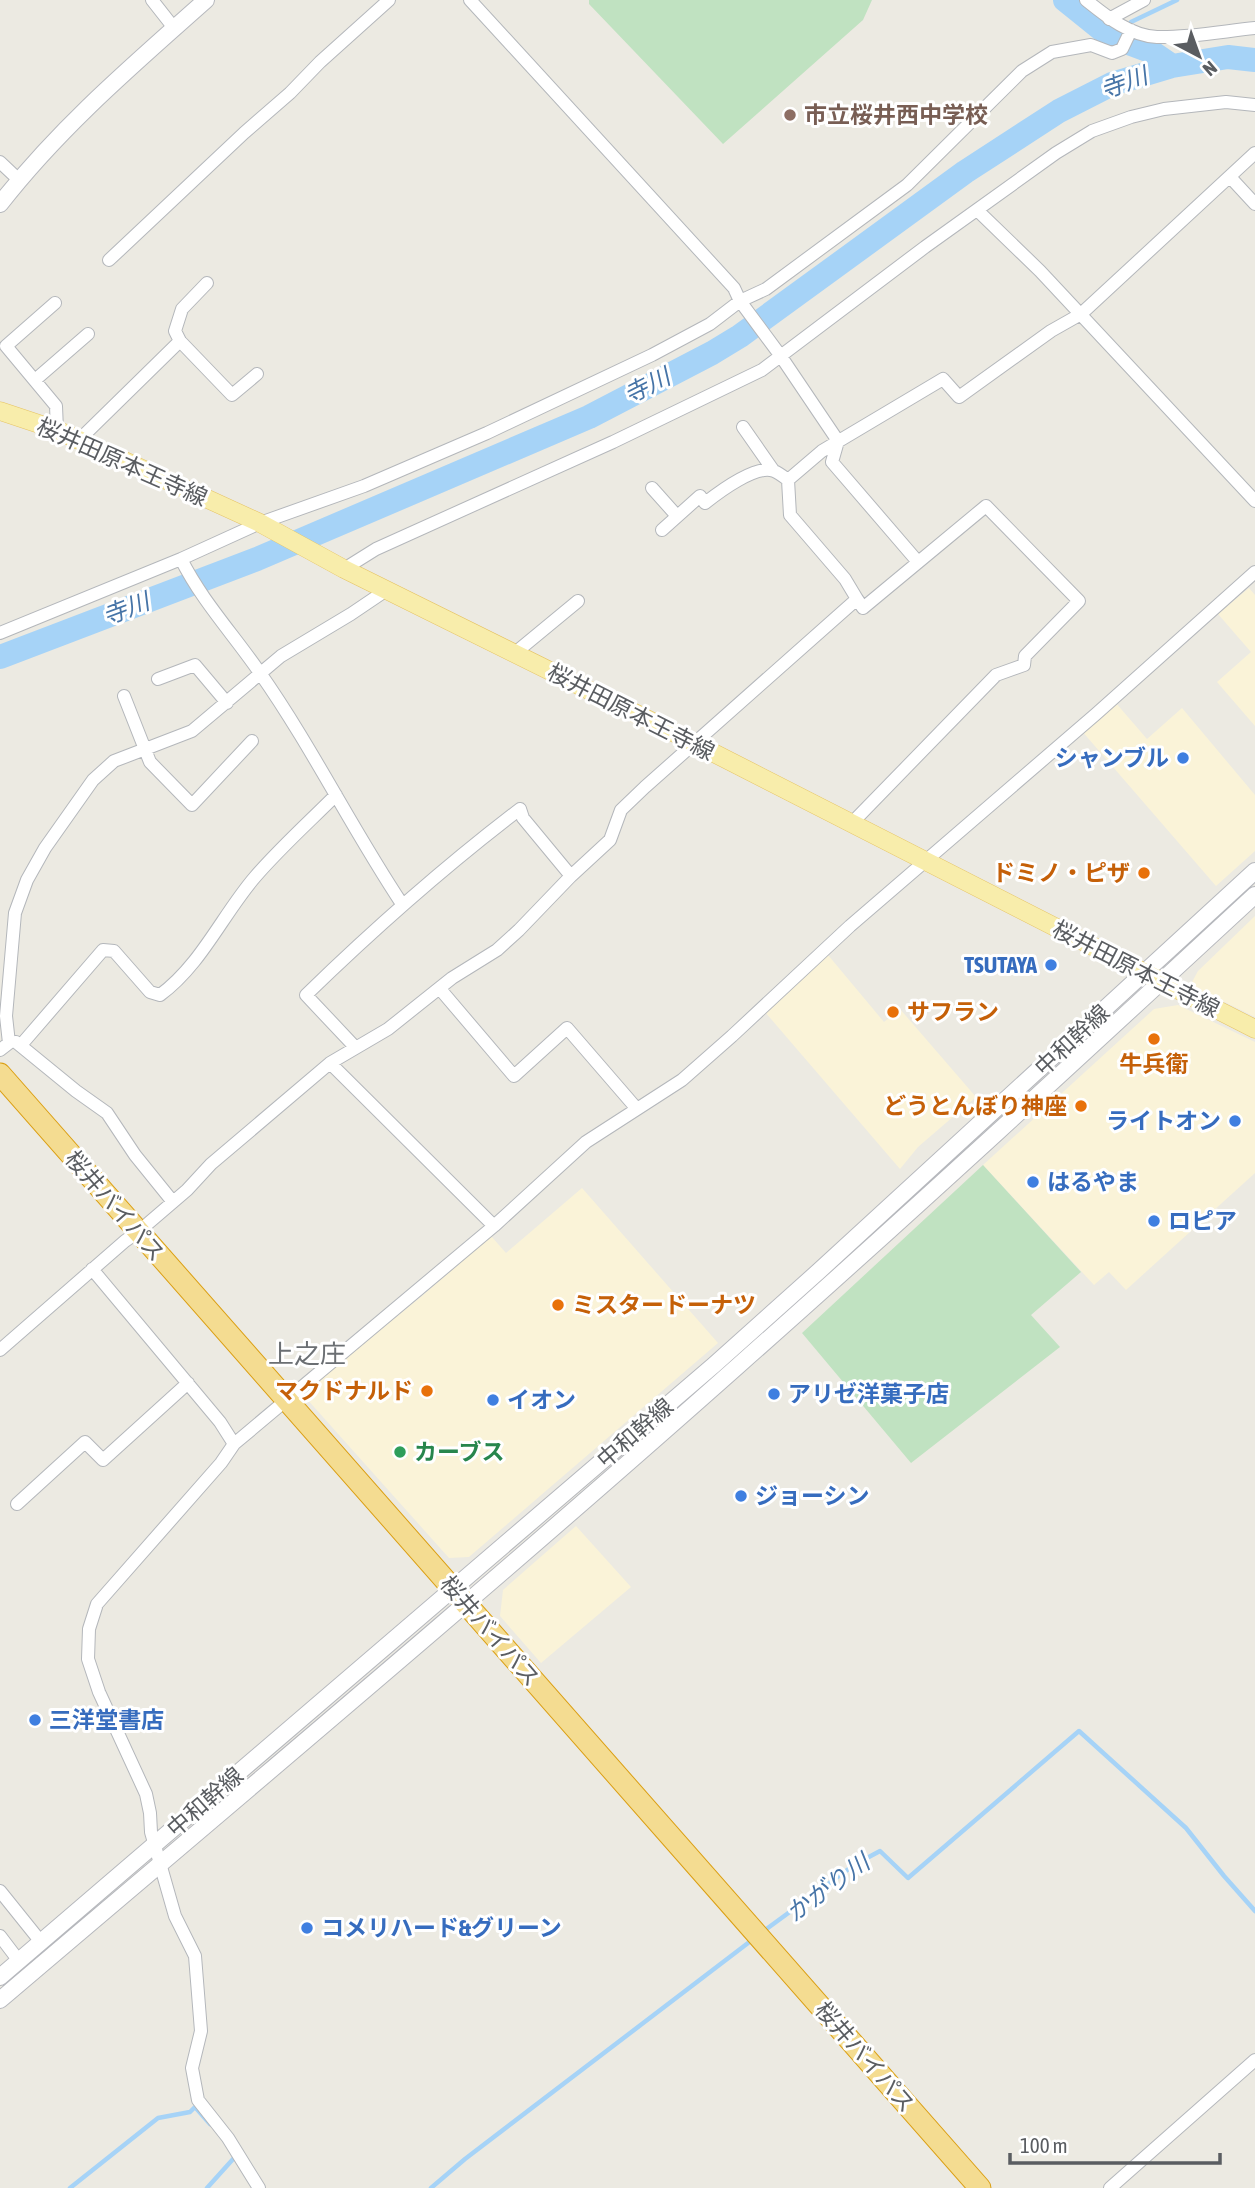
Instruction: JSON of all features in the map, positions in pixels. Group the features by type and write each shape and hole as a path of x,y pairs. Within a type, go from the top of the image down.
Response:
{"highway":[{"name":"桜井バイパス","path":"0,1074 980,2188"}],"main road":[{"path":"0,204 88,106 206,0"},
{"name":"桜井田原本王寺線","path":"0,411 57,430 265,526 339,566 1255,1028"},
{"name":"中和幹線","path":"0,2000 161,1865 820,1271 1255,871"},
{"name":"中和幹線","path":"0,1977 155,1845 765,1342 1255,895"}],"street":[{"path":"152,0 174,28"},
{"path":"109,260 389,0"},
{"path":"470,0 734,288 742,304 838,441"},
{"path":"1086,0 1121,25 1156,37 1255,28"},
{"path":"0,633 364,486 594,383 710,324 766,289 907,185 1022,71 1052,52 1091,45 1112,53 1122,49 1121,25 1144,0"},
{"path":"339,566 613,442 762,370 776,360 777,351 1056,153 1092,131 1130,117 1164,109 1226,102 1255,105"},
{"path":"788,480 822,451 943,379 960,397 1051,331 1081,314 1255,153"},
{"path":"0,162 19,180"},
{"path":"1230,177 1255,204"},
{"path":"977,210 1081,314 1255,501"},
{"path":"206,283 182,309 174,331 180,341 232,395 257,373"},
{"path":"55,303 6,346 56,406 57,430"},
{"path":"35,380 88,334"},
{"path":"79,440 180,341"},
{"path":"743,427 773,470 788,480"},
{"path":"838,441 832,462 918,562"},
{"path":"662,530 700,496 705,503 722,489 758,471 773,470"},
{"path":"788,480 790,514 845,579 863,607 986,506 1079,601 1025,656 1024,665 996,675 851,824"},
{"path":"652,488 677,516"},
{"path":"181,559 215,613 261,673 336,795 370,857 402,904"},
{"path":"259,2188 228,2138 198,2101 192,2068 201,2031 195,1956 175,1916 155,1845 146,1794 99,1692 88,1659 89,1629 97,1604 234,1444 494,1226 586,1142 682,1080 923,861 1096,714 1255,572"},
{"path":"173,1202 107,1113 10,1046 6,1016 15,913 27,880 45,848 93,780 114,761 192,732 281,656 388,589"},
{"path":"0,1350 330,1063 388,1029 452,978 504,943 610,840 621,810 857,599"},
{"path":"515,653 578,601"},
{"path":"158,679 195,665 227,703"},
{"path":"124,696 150,762 192,805 252,741"},
{"path":"10,1046 103,950 114,951 150,992 160,995 171,987 193,962 255,877 336,795"},
{"path":"355,1047 306,995 402,904 520,809 523,818 571,876"},
{"path":"440,989 514,1076 567,1028 637,1109"},
{"path":"330,1063 494,1226"},
{"path":"92,1269 220,1422 234,1444"},
{"path":"17,1504 85,1442 103,1460 188,1383"},
{"path":"0,1891 41,1942"},
{"path":"0,1936 19,1961"},
{"path":"1110,2188 1255,2060"}],"shaded area":[{"path":"1249,588 1255,595 1255,726 1217,682 1251,652 1218,614"},
{"path":"1115,702 1147,739 1182,708 1255,795 1255,851 1216,886 1081,730"},
{"path":"1255,916 1255,1017 1194,987 1192,982 1198,971"},
{"path":"828,955 884,1022 900,1009 976,1097 918,1147 900,1169 765,1012"},
{"path":"1178,1005 1255,1042 1255,1173 1126,1290 1109,1272 1094,1285 983,1165 1154,1009"},
{"name":"イオン","path":"582,1188 718,1343 469,1557 449,1558 306,1398 307,1390 491,1236 506,1253"},
{"path":"576,1526 631,1587 541,1663 500,1616 503,1590"}],"green space":[{"path":"589,0 872,0 863,20 723,144 589,4"},
{"path":"983,1165 1081,1272 1031,1315 1060,1347 911,1463 802,1333"}],"waterway":[{"path":"1065,0 1101,29 1118,39 1150,51 1172,66"},
{"path":"1118,39 1131,22 1177,0"},
{"name":"寺川","path":"0,657 257,559 589,417 740,336 965,172 1059,111 1112,84 1172,66 1228,57 1255,60"},
{"name":"かがり川","path":"761,1933 854,1865 880,1851 908,1878 1079,1731 1186,1828 1255,1911"},
{"name":"かがり川","path":"431,2188 465,2159 752,1940"},
{"path":"70,2188 158,2118 190,2112 195,2107 210,2124"},
{"path":"207,2188 234,2158"}],"place":[{"name":"市立桜井西中学校","path":"790,115"},
{"name":"シャンブル","path":"1183,758"},
{"name":"ドミノ・ピザ","path":"1144,873"},
{"name":"TSUTAYA","path":"1051,965"},
{"name":"サフラン","path":"893,1012"},
{"name":"牛兵衛","path":"1154,1039"},
{"name":"どうとんぼり神座","path":"1081,1106"},
{"name":"ライトオン","path":"1235,1121"},
{"name":"はるやま","path":"1033,1182"},
{"name":"ロピア","path":"1154,1221"},
{"name":"ミスタードーナツ","path":"558,1305"},
{"name":"マクドナルド","path":"427,1391"},
{"name":"アリゼ洋菓子店","path":"774,1394"},
{"name":"イオン","path":"493,1400"},
{"name":"カーブス","path":"400,1452"},
{"name":"ジョーシン","path":"741,1496"},
{"name":"三洋堂書店","path":"35,1720"},
{"name":"コメリハード&グリーン","path":"307,1928"}],"district":[{"name":"上之庄","path":"307,1354"}]}
